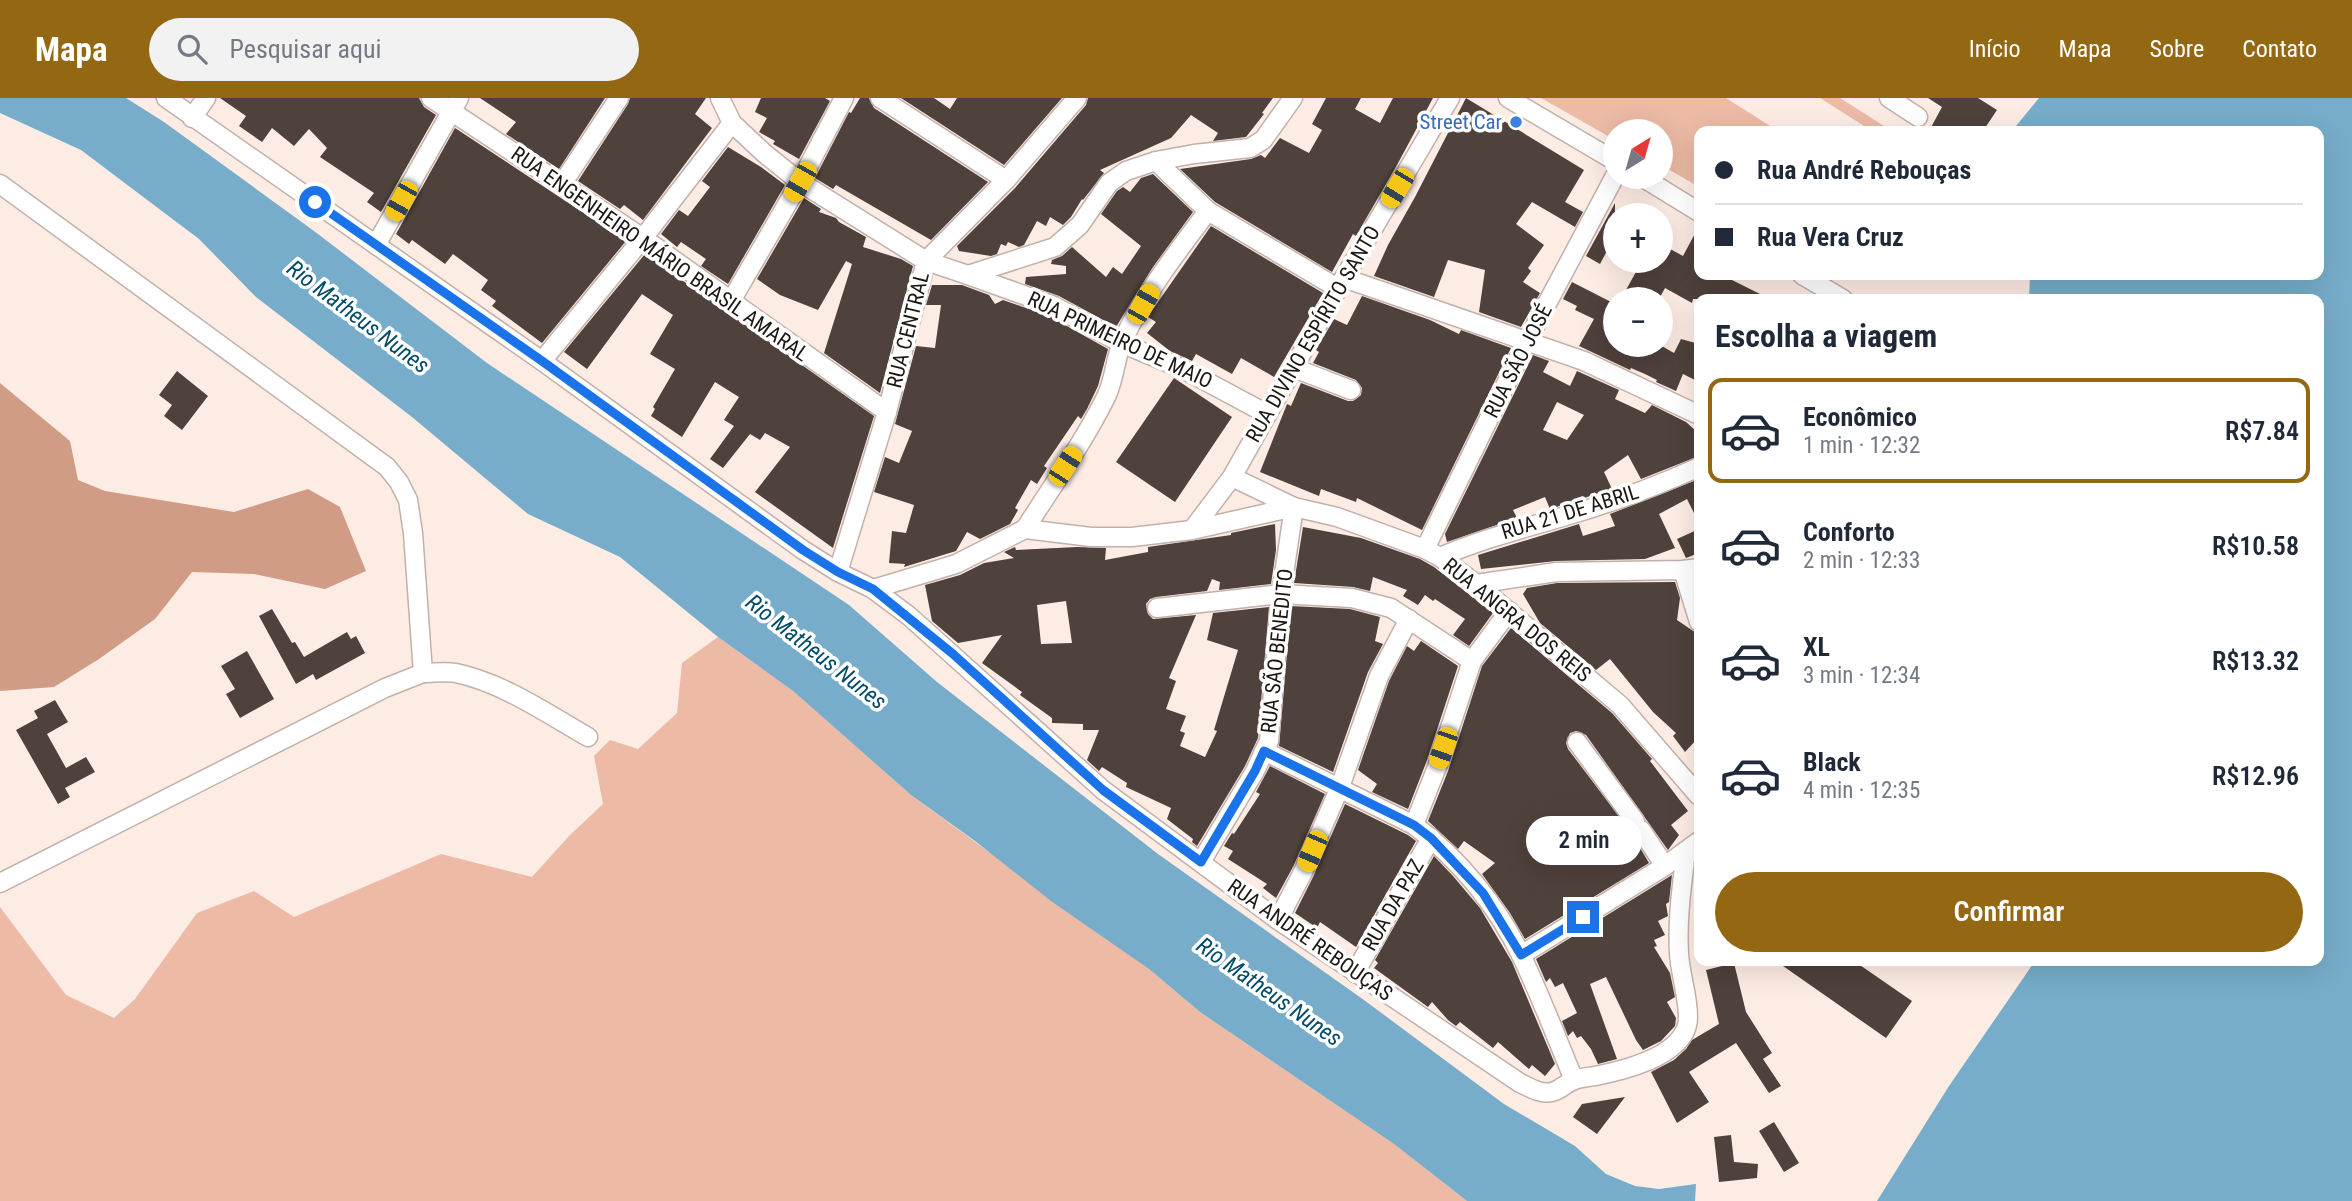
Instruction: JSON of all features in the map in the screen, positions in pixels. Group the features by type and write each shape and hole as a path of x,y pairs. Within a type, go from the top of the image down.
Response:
{"street":[{"name":"RUA ANDRÉ REBOUÇAS","path":"166,98 542,361 803,550 838,572 873,589 953,654 1103,790 1278,920 1520,1083 1540,1092 1553,1092 1574,1080"},
{"path":"192,118 206,98"},
{"name":"RUA ENGENHEIRO MÁRIO BRASIL AMARAL","path":"430,98 455,105 562,184 887,412"},
{"path":"562,184 620,98"},
{"path":"542,361 643,239 732,123 720,98"},
{"path":"731,301 800,182 844,98"},
{"path":"880,98 1006,180"},
{"name":"RUA CENTRAL","path":"838,572 887,412 926,261 1006,180 1077,98"},
{"path":"968,275 1055,247 1080,225 1109,183 1126,170 1194,154 1250,148 1263,140 1293,98"},
{"name":"RUA DIVINO ESPÍRITO SANTO","path":"1192,530 1232,477 1450,98"},
{"path":"1508,98 1603,154"},
{"path":"1889,98 1918,117"},
{"path":"376,245 455,105"},
{"name":"RUA PRIMEIRO DE MAIO","path":"732,123 800,182 926,261 1054,306 1121,343 1183,369 1268,414"},
{"path":"1156,161 1208,211 1342,283 1584,361 1694,413"},
{"path":"0,184 387,467 408,500 413,533 423,673"},
{"name":"RUA SÃO JOSÉ","path":"1433,553 1527,341 1608,189"},
{"path":"1662,189 1694,209"},
{"path":"873,589 956,564 1025,529 1092,424 1108,393 1121,343 1154,284 1208,211"},
{"path":"1811,280 1834,294"},
{"path":"1294,368 1351,390"},
{"name":"RUA 21 DE ABRIL","path":"1433,553 1555,519 1694,469"},
{"name":"RUA ANGRA DOS REIS","path":"1232,477 1294,507 1337,517 1433,553 1476,584 1620,705 1694,790"},
{"name":"RUA ANGRA DOS REIS","path":"1025,529 1091,537 1132,537 1192,530 1294,507"},
{"name":"RUA SÃO BENEDITO","path":"1201,862 1255,771 1269,741 1281,594 1294,507"},
{"path":"1476,584 1556,572 1691,569 1694,589"},
{"path":"1157,608 1281,594 1362,600 1391,608 1472,661"},
{"name":"RUA DA PAZ","path":"1414,825 1437,767 1472,661 1509,611"},
{"path":"1278,920 1303,872 1340,787 1379,676 1409,619"},
{"path":"0,883 385,688 423,673 453,672 480,680 513,694 588,737"},
{"path":"1577,742 1665,866"},
{"path":"1264,751 1414,825 1431,838 1483,893 1521,955 1574,1080 1649,1062 1685,1032 1688,1008 1679,955 1679,902 1693,846"},
{"name":"RUA DA PAZ","path":"1355,973 1431,838"},
{"path":"1521,955 1693,846"}],"shaded area":[{"path":"1541,98 1726,98 1770,126 1694,126 1694,184 1673,172 1673,119 1603,119 1603,133"},
{"path":"1820,98 1840,98 1884,126 1864,126"},
{"path":"0,383 70,441 78,480 105,491 234,512 308,489 340,507 366,571 325,589 254,574 192,572 155,619 54,687 0,691"},
{"path":"718,637 793,691 911,795 1149,969 1200,1012 1394,1144 1467,1201 0,1201 0,907 66,995 114,1018 135,999 197,913 254,891 294,917 441,854 532,877 603,804 594,756 610,740 638,749 677,713 682,663"}],"water":[{"name":"Rio Matheus Nunes","path":"0,98 126,98 164,122 314,231 487,363 849,605 937,682 1158,854 1364,1000 1504,1104 1575,1146 1606,1174 1635,1186 1659,1189 1696,1184 1695,1201 1467,1201 1394,1144 1200,1012 1149,969 1051,901 911,795 793,691 718,637 620,557 528,514 412,417 256,297 199,239 81,150 0,113"},
{"path":"2039,98 2352,98 2352,1201 1877,1201 1949,1086 2032,966 2324,966 2324,294 2029,294 2030,280 2324,280 2324,126 2016,126"}],"building":[{"path":"220,98 419,98 424,107 436,115 381,212 367,202 374,193 320,157 327,148 309,129 294,146 272,128 262,142 239,126 246,116"},
{"path":"480,98 605,98 559,169 506,134 516,122"},
{"path":"630,98 706,98 695,114 712,128 643,220 624,205 620,209 578,181"},
{"path":"761,98 825,98 830,101 799,159 773,144 775,141 759,132 767,118 755,112"},
{"path":"860,98 869,98 874,108 988,182 931,240 836,185 833,189 815,178 849,112 851,113"},
{"path":"901,98 934,98 950,109 957,98 1062,98 1004,165"},
{"path":"1088,98 1273,98 1246,137 1213,141 1218,133 1191,115 1171,138 1100,170 1104,173 1063,225 1050,217 1046,226 1037,221 1024,245 1019,247 1008,242 1006,246 1001,244 997,254 991,256 959,251 957,246 1015,188 1086,105"},
{"path":"1326,98 1361,98 1355,109 1380,123 1393,98 1433,98 1356,236 1353,234 1332,272 1215,202 1180,169 1251,159 1261,155 1265,158 1280,138 1309,153 1322,130 1312,124"},
{"path":"1466,98 1584,170 1565,202 1583,212 1575,227 1532,202 1516,224 1544,245 1528,268 1531,271 1523,282 1540,293 1521,327 1479,312 1485,270 1448,260 1434,297 1374,276"},
{"path":"1928,98 1978,98 1997,110 1986,126 1932,126 1942,107"},
{"path":"455,128 626,241 542,343 492,306 496,301 481,290 488,280 453,254 445,264 412,240 409,244 396,234"},
{"path":"728,147 785,185 728,284 701,266 706,259 681,242 677,247 661,234 679,210 688,216 710,187 702,181"},
{"path":"1153,174 1193,212 1153,267 1116,327 1059,296 1025,284 1026,277 1066,274 1066,266 1051,264 1052,260 1072,247 1106,277 1113,267 1122,274 1141,246 1101,214 1117,191 1123,187 1130,192 1141,178"},
{"path":"804,198 821,209 819,212 836,218 866,237 863,247 901,259 913,266 880,393 824,353 852,264 846,261 818,310 780,295 757,279"},
{"path":"1603,225 1603,258 1600,264 1586,256"},
{"path":"1211,226 1323,293 1274,377 1241,358 1232,374 1196,354 1192,361 1170,351 1147,333 1156,322 1148,317"},
{"path":"1694,235 1694,280 1732,280 1760,294 1694,294 1692,303 1673,292 1673,287 1628,287 1635,273 1673,273 1673,251 1683,256"},
{"path":"645,254 874,416 833,548 755,492 790,447 765,433 760,440 750,434 723,468 710,459 734,426 724,420 739,397 715,382 682,437 651,416 655,409 653,407 675,369 650,354 673,315 642,294 587,369 564,352"},
{"path":"1572,282 1603,298 1603,357 1673,357 1681,339 1694,343 1694,380 1683,374 1676,391 1645,374 1631,368 1630,370 1579,346 1594,319 1575,310 1577,306 1563,299"},
{"path":"932,285 962,285 989,295 995,304 1003,300 1049,316 1108,349 1098,386 1087,409 1081,419 1078,416 1044,466 1047,468 1037,484 1031,480 1015,508 1018,510 1010,524 980,539 967,532 956,551 904,567 905,564 889,563 892,531 906,533 914,505 874,492 885,457 899,463 912,431 895,424 916,346 935,348 941,305 926,305"},
{"path":"1362,296 1430,320 1459,334 1461,330 1511,348 1422,530 1357,498 1356,502 1321,489 1319,496 1260,472 1287,404 1291,406 1301,383 1348,401 1361,395 1362,388 1356,380 1313,363 1319,352 1316,350 1334,319 1347,325"},
{"path":"1533,355 1549,361 1543,372 1570,386 1577,371 1619,390 1615,399 1645,413 1652,405 1686,422 1694,429 1694,458 1641,479 1628,455 1604,472 1612,489 1550,509 1545,497 1513,510 1517,518 1447,542 1445,534","holes":["1557,402 1584,415 1567,440 1543,430"]},
{"path":"177,371 208,396 182,430 164,416 172,405 159,395"},
{"path":"1174,378 1232,417 1175,502 1116,462"},
{"path":"1694,481 1694,513 1687,499 1659,514 1675,548 1645,559 1556,561 1481,569 1478,555 1579,524 1583,536 1615,526 1610,514"},
{"path":"1275,524 1276,550 1271,584 1219,590 1220,582 1212,579 1207,591 1156,597 1146,604 1148,614 1153,619 1196,615 1169,678 1176,681 1166,709 1186,716 1180,731 1185,733 1180,746 1205,757 1217,731 1214,730 1238,650 1207,640 1213,613 1269,607 1258,738 1245,766 1197,846 1192,842 1193,839 1167,819 1171,808 1126,787 1127,783 1102,767 1099,771 1087,760 1099,730 1083,730 1083,724 1052,723 1052,718 1020,695 1022,692 982,663 1002,635 958,643 932,621 925,585 960,575 984,563 1014,558 1004,552 1015,547 1016,550 1106,548 1105,560 1148,552 1148,547","holes":["1066,601 1072,643 1041,644 1037,605"]},
{"path":"1303,527 1361,538 1420,559 1493,613 1469,646 1453,635 1465,619 1425,595 1418,605 1403,596 1407,590 1373,577 1370,591 1353,587 1294,583"},
{"path":"1694,531 1694,555 1686,558 1677,539"},
{"path":"1675,582 1680,598 1677,620 1694,632 1694,742 1685,752 1673,736 1676,733 1653,712 1610,659 1596,670 1540,623 1523,594 1527,588 1557,583"},
{"path":"1291,606 1350,609 1380,617 1375,641 1383,644 1368,672 1333,772 1279,746"},
{"path":"272,609 292,643 295,642 304,657 347,632 351,639 356,636 365,653 316,680 313,674 296,684 259,616"},
{"path":"1511,628 1612,713 1652,759 1650,761 1688,811 1671,825 1679,835 1668,850 1586,735 1576,731 1570,733 1566,743 1568,749 1630,831 1649,863 1525,939 1482,874 1495,863 1464,841 1458,849 1428,821 1448,771 1482,666"},
{"path":"1421,641 1458,666 1408,809 1372,792 1377,784 1358,770 1389,681 1407,646 1414,651"},
{"path":"247,651 274,699 240,718 226,694 235,689 221,666"},
{"path":"55,700 68,722 47,734 66,768 86,757 95,772 65,788 70,797 58,804 16,730 38,718 34,711"},
{"path":"1270,766 1325,794 1293,867 1276,898 1263,888 1267,884 1228,859 1233,851 1224,846 1260,794 1256,792"},
{"path":"1345,804 1416,841 1356,947 1320,922 1317,928 1295,913"},
{"path":"1434,856 1480,908 1512,962 1555,1064 1545,1076 1532,1065 1529,1069 1498,1042 1493,1048 1460,1022 1456,1026 1432,1002 1428,1007 1374,968 1378,963 1375,960"},
{"path":"1672,875 1669,902 1666,904 1668,916 1658,921 1665,935 1654,940 1657,946 1654,947 1670,973 1675,997 1667,1002 1676,1018 1675,1026 1661,1041 1643,1050 1606,977 1590,984 1617,1059 1598,1064 1581,1036 1577,1038 1573,1031 1568,1036 1562,1021 1577,1013 1563,983 1555,987 1550,978 1546,982 1536,959"},
{"path":"1735,966 1746,1012 1772,1053 1763,1059 1781,1086 1769,1093 1736,1043 1689,1072 1709,1102 1677,1123 1651,1072 1674,1060 1692,1040 1719,1024 1706,970"},
{"path":"1783,966 1861,966 1912,1001 1886,1038"},
{"path":"1625,1097 1597,1134 1573,1117 1582,1104"},
{"path":"1774,1122 1799,1163 1784,1172 1759,1131"},
{"path":"1731,1135 1734,1162 1758,1164 1757,1178 1719,1182 1714,1137"}],"place":[{"name":"Street Car","path":"1516,122"}],"route":[{"path":"315,202 542,361 803,550 838,572 873,589 953,654 1103,790 1201,862 1264,751 1414,825 1431,838 1483,893 1521,955 1583,917"}]}
